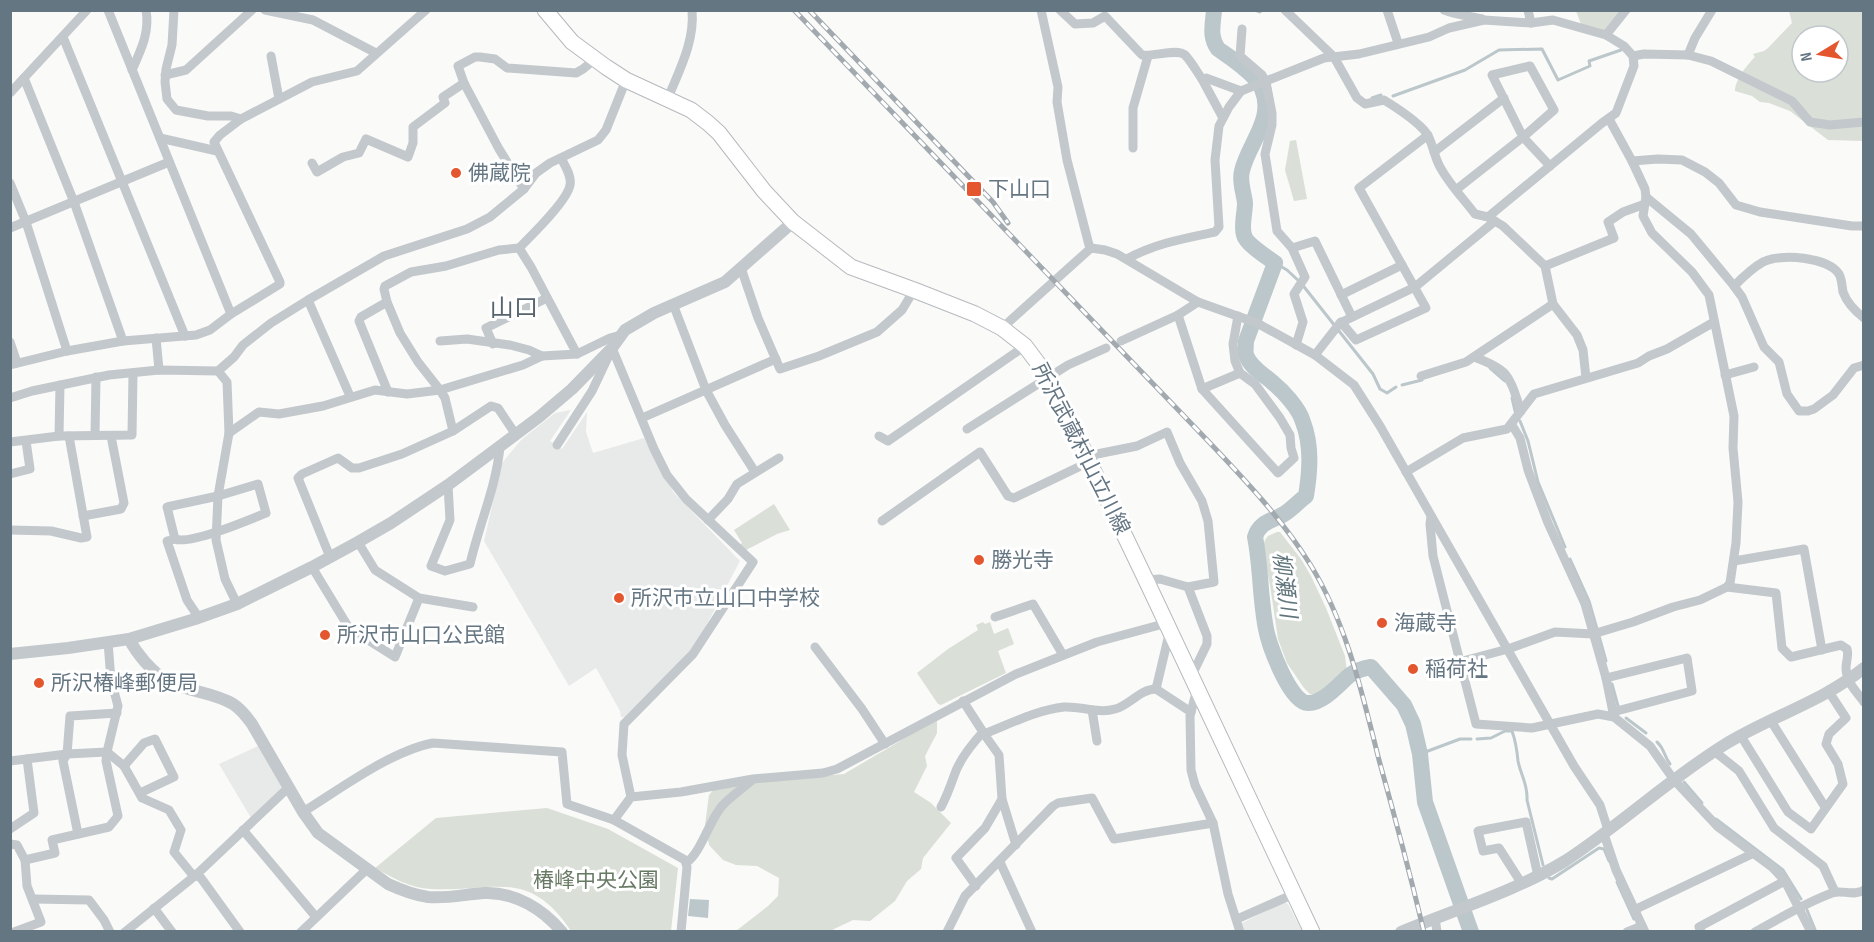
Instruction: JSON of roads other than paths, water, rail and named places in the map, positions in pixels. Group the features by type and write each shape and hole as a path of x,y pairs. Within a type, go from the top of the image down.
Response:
{"main road":[{"name":"所沢武蔵村山立川線","path":"545,10 572,42 595,59 626,80 691,110 719,133 764,191 793,222 851,267 975,314 1002,328 1025,346 1049,378 1312,932"}],"street":[{"path":"10,93 87,10"},
{"path":"108,10 231,314"},
{"path":"132,70 143,44 148,24 146,10"},
{"path":"174,10 172,45 165,75 166,99 176,110 241,119"},
{"path":"165,75 186,70 252,10"},
{"path":"265,10 309,15 376,53"},
{"path":"10,342 14,364 123,341 185,336 210,330 231,314 280,284 214,142 241,119 312,82 357,71 426,10"},
{"path":"668,98 688,47 693,20 692,10"},
{"path":"1041,10 1058,87 1057,102 1067,160 1091,248"},
{"path":"1059,10 1075,24 1094,23 1109,13 1142,55 1178,52 1184,54 1202,79 1223,118"},
{"path":"1285,10 1334,57 1357,98 1365,104 1384,100 1415,122 1428,135 1439,165 1449,182 1475,214 1491,219 1545,266 1553,304 1577,335 1583,350 1586,378"},
{"path":"1387,10 1398,43"},
{"path":"1315,355 1338,325 1415,287 1550,166 1616,113 1620,105 1634,66 1633,56 1624,46 1606,35 1553,20 1531,23 1484,20 1462,17 1444,10"},
{"path":"1528,10 1531,23"},
{"path":"1606,35 1626,10"},
{"path":"1688,55 1695,38 1712,10"},
{"path":"1127,259 1142,252 1215,232 1219,227 1215,160 1219,126 1234,98 1246,89 1308,64 1428,37 1449,28 1484,20"},
{"path":"1242,29 1240,56 1262,75 1272,113 1272,125 1264,154 1277,231 1292,248 1302,283 1294,294 1303,322 1296,345"},
{"path":"63,37 185,336"},
{"path":"1633,56 1688,55 1711,61 1792,101 1810,122 1830,125 1863,122"},
{"path":"271,56 279,99"},
{"path":"1133,148 1133,108 1149,56"},
{"path":"524,189 464,83 458,66 475,57 495,59 507,68 576,73 595,59"},
{"path":"1457,189 1523,137 1554,110 1530,66 1492,75 1523,137 1550,166"},
{"path":"24,78 74,202 123,341"},
{"path":"1202,79 1206,78 1246,89"},
{"path":"10,398 96,377 159,370 218,371 234,357 243,345 308,300 384,256 478,224 524,189 536,173 550,163 598,140 606,130 626,80"},
{"path":"312,163 317,172 343,157 359,153 366,139 408,157 413,143 413,127 445,103 443,97 464,83"},
{"path":"1434,152 1504,98"},
{"path":"1460,662 1508,649 1555,632 1593,634 1700,600 1727,587 1730,583 1736,543 1738,502 1733,448 1734,416 1709,295 1684,264 1652,233 1643,216 1646,200 1641,179 1609,119"},
{"path":"1338,325 1356,340 1426,308 1359,188 1428,135"},
{"path":"160,138 217,151"},
{"path":"453,431 445,398 407,347 387,302 385,286 411,272 446,266 499,250 519,248 548,219 570,188 570,178 561,158"},
{"path":"1632,161 1682,160 1705,172 1719,183 1736,205 1760,212 1863,226"},
{"path":"10,228 169,162"},
{"path":"10,183 26,222 67,351"},
{"path":"1545,266 1614,238 1608,222 1646,200"},
{"path":"1646,200 1691,234 1742,297 1764,347 1779,362 1786,394 1799,411 1814,409 1833,395 1854,368 1863,365"},
{"path":"10,654 129,639 199,618 237,604 358,542 448,485 516,435 572,389 612,348 625,330 673,304 725,282 793,222"},
{"path":"1292,248 1315,241 1352,317"},
{"path":"519,248 577,354"},
{"path":"1091,248 1105,250 1127,259 1198,302 1257,323 1315,355 1354,385 1380,426 1574,766 1600,805 1616,870 1644,929 1628,932"},
{"path":"1002,328 1091,248"},
{"path":"1734,286 1765,260 1788,257 1808,259 1828,266 1839,274 1844,296 1863,318"},
{"path":"1341,295 1402,265"},
{"path":"741,268 758,318 780,369 877,332 902,310 914,290"},
{"path":"493,344 486,328 547,298"},
{"path":"308,300 350,396"},
{"path":"387,302 361,317 359,321 388,392"},
{"path":"1121,341 1178,315 1198,302"},
{"path":"673,304 706,390 755,472"},
{"path":"1421,376 1466,362 1553,304"},
{"path":"1178,315 1202,390 1278,473 1294,458 1290,435 1265,395 1240,372 1235,361 1233,344 1242,318"},
{"path":"1406,472 1463,438 1507,429 1534,394 1638,363 1714,322"},
{"path":"229,433 259,412 279,414 323,406 375,390 408,394 440,390 523,365 542,356 577,354 621,335"},
{"path":"156,338 159,370"},
{"path":"440,341 467,339 520,347 542,356"},
{"path":"879,436 888,441 1025,346"},
{"path":"557,445 585,403 612,348"},
{"path":"612,348 667,475 682,494 753,562 693,654 624,724 622,755 631,797"},
{"path":"968,429 1068,365 1106,348"},
{"path":"1474,357 1495,365 1510,380 1521,411"},
{"path":"642,418 776,358"},
{"path":"1725,375 1754,367"},
{"path":"218,371 227,382 229,433 218,496 216,540 220,565 237,604"},
{"path":"1202,390 1240,372"},
{"path":"10,442 64,436 132,435 133,373"},
{"path":"95,435 96,377"},
{"path":"10,530 51,531 81,538 87,537 64,436 60,385"},
{"path":"572,389 585,403"},
{"path":"330,557 298,478 302,474 338,458 352,468 363,467 402,454 453,431 491,406 498,408 516,435"},
{"path":"1512,425 1520,438 1536,494 1585,604 1614,714 1650,746 1674,780 1718,827 1754,853 1785,881 1811,932"},
{"path":"882,521 980,452 1008,496 1014,498 1088,459 1137,446 1167,432 1180,464 1202,501 1208,521 1214,582 1188,587 1160,579 1146,580"},
{"path":"83,516 121,509 124,503 111,436"},
{"path":"10,474 30,469 26,441"},
{"path":"448,485 450,520 431,566 445,571 470,564 486,512 500,447"},
{"path":"708,520 728,500 737,484 778,458"},
{"path":"175,539 166,507 218,496 258,484 266,513 217,532 181,542 175,539 167,541 187,600 199,618"},
{"path":"1431,516 1432,556 1476,724 1532,728 1598,714 1614,714 1692,692 1687,658 1606,678"},
{"path":"358,542 375,570 419,598 472,607"},
{"path":"1734,561 1804,549 1822,650"},
{"path":"312,567 349,628 395,657 419,598"},
{"path":"1188,587 1207,636 1207,644 1194,683 1191,712 1191,770 1195,785 1213,823 1228,894 1240,932"},
{"path":"1727,587 1776,593 1782,648 1791,657 1841,645 1847,649 1849,656 1846,666 1847,680 1863,702"},
{"path":"995,617 1033,604 1063,655"},
{"path":"614,820 631,797 681,792 753,779 804,776 837,770 1016,674 1097,642 1168,627 1156,689"},
{"path":"129,639 148,664 167,680 232,704 244,713 318,833 388,884 416,894 441,897 488,893 520,900 543,912 562,932"},
{"path":"25,860 55,853 52,840 109,827 118,816 106,761 118,706 111,680 108,642"},
{"path":"814,647 862,709 885,744"},
{"path":"1401,932 1538,876 1606,832 1714,752 1829,692 1863,668"},
{"path":"941,807 951,788 954,774 975,741 984,733 1047,710 1068,707 1111,710 1124,706 1150,689 1156,689 1191,712"},
{"path":"1741,736 1788,812 1811,829 1844,784 1838,764 1826,744 1826,739 1846,718 1829,692"},
{"path":"963,701 999,754 1002,799 1016,845"},
{"path":"1092,710 1097,741"},
{"path":"78,834 63,761 67,754 70,716 117,713"},
{"path":"1771,721 1826,807"},
{"path":"124,766 144,743 155,739 174,777 140,793"},
{"path":"303,812 389,759 418,745 433,743 562,752 567,804 614,820 684,858 686,862 681,932"},
{"path":"10,761 107,752 124,766 142,798 169,810 181,830 174,852 190,873 201,878 240,932"},
{"path":"1714,752 1739,771 1774,828 1823,866 1835,892"},
{"path":"10,829 34,813 27,759"},
{"path":"686,862 693,857 722,806 753,779"},
{"path":"125,932 196,875 289,787"},
{"path":"947,932 965,896 1058,803 1092,798 1114,839 1213,823"},
{"path":"976,886 956,858 985,828 1002,799"},
{"path":"1522,884 1499,848 1483,851 1478,831 1526,822 1538,876"},
{"path":"243,830 316,917"},
{"path":"10,844 18,845 25,860 27,886 41,922 14,932"},
{"path":"1634,910 1754,853"},
{"path":"1000,862 1032,932"},
{"path":"301,932 367,869"},
{"path":"1701,932 1699,927 1785,881"},
{"path":"1755,932 1835,892 1853,894 1863,890"},
{"path":"1237,919 1294,894"},
{"path":"33,900 89,900 110,932"},
{"path":"154,908 172,932"},
{"path":"1435,918 1437,932"}],"waterway":[{"name":"柳瀬川","path":"1214,10 1212,30 1215,44 1259,83 1265,100 1263,121 1241,175 1245,203 1243,228 1246,239 1275,263 1246,341 1246,355 1254,367 1281,390 1294,406 1303,422 1309,449 1306,496 1284,514 1266,522 1255,537 1268,637 1281,672 1294,694 1301,700 1308,703 1319,700 1350,675 1371,667 1404,705 1413,724 1420,754 1425,802 1471,932"},
{"path":"1255,10 1260,12 1262,10"},
{"path":"1393,96 1465,70 1499,50 1542,49 1558,80 1590,66 1589,61 1621,50"},
{"path":"1372,98 1381,95"},
{"path":"1275,263 1301,283 1373,374 1380,389 1387,393 1396,387"},
{"path":"1490,368 1505,381"},
{"path":"1402,385 1422,380"},
{"path":"1512,398 1515,411"},
{"path":"1520,421 1528,441 1538,482 1565,547"},
{"path":"1570,559 1589,601 1597,629"},
{"path":"1599,636 1606,661"},
{"path":"1612,684 1618,706"},
{"path":"1626,718 1646,733"},
{"path":"1477,739 1491,738 1505,731 1512,731 1543,865"},
{"path":"1420,754 1460,739 1471,739"},
{"path":"1657,742 1670,764"},
{"path":"1684,782 1702,803"},
{"path":"1716,819 1783,870 1801,899"},
{"path":"1549,878 1552,879 1599,848 1604,849 1609,861"},
{"path":"1617,882 1634,919"},
{"path":"1807,910 1816,932"}],"railway":[{"path":"794,10 1223,457 1263,501 1299,547 1323,587 1352,659 1424,932"},
{"path":"809,10 993,202 1008,223"}],"place":[{"name":"佛蔵院","path":"456,173"},
{"name":"下山口","path":"974,189"},
{"name":"勝光寺","path":"979,560"},
{"name":"所沢市立山口中学校","path":"619,598"},
{"name":"海蔵寺","path":"1382,623"},
{"name":"所沢市山口公民館","path":"325,635"},
{"name":"稲荷社","path":"1413,669"},
{"name":"所沢椿峰郵便局","path":"39,683"}],"district":[{"name":"山口","path":"514,308"}],"park label":[{"name":"椿峰中央公園","path":"596,880"}]}
